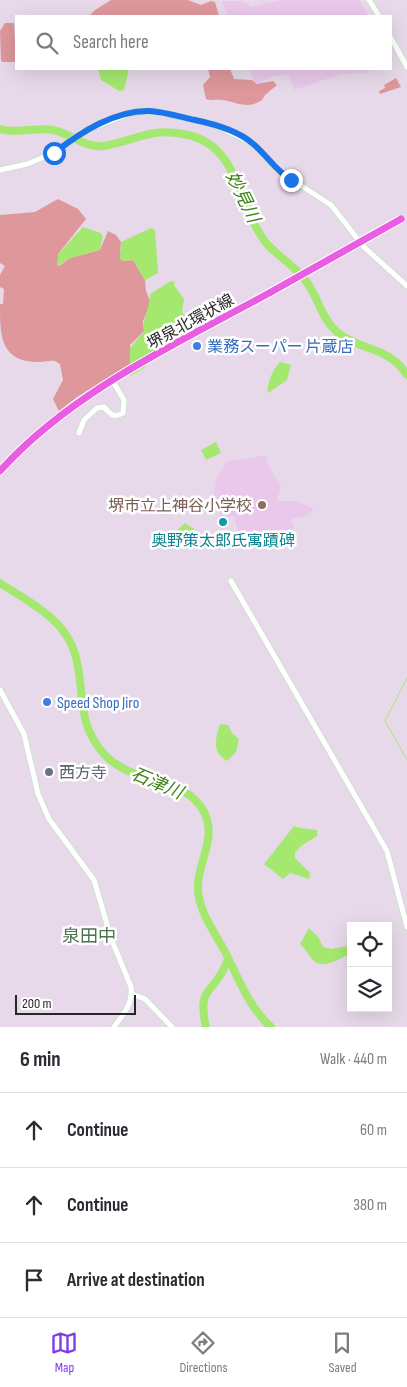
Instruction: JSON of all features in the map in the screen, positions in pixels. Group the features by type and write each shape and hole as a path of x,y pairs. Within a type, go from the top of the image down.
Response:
{"main road":[{"name":"堺泉北環状線","path":"0,471 34,436 114,379 404,218"}],"street":[{"path":"370,0 378,15"},
{"path":"392,40 407,68"},
{"path":"0,170 27,164 54,153 82,132 134,112 153,111 213,124 237,134 252,143 284,175 331,205 364,247 407,286"},
{"path":"79,433 84,420 97,408 104,407 111,415 123,414 126,406 114,379"},
{"path":"231,581 387,851 407,928"},
{"path":"0,690 24,734 38,794 49,819 97,887 111,938 132,994 128,1008 114,1027"},
{"path":"132,994 145,999 172,1027"}],"shaded area":[{"path":"111,0 188,0 201,5 211,1 215,2 219,15 90,15"},
{"path":"280,0 359,0 367,15 228,15 222,1 243,1 251,7"},
{"path":"5,23 14,23 15,62 2,62 1,60 0,31"},
{"path":"98,70 129,70 124,90 119,91 101,80"},
{"path":"208,70 230,70 234,79 252,80 257,84 273,81 277,85 262,100 247,105 206,99 203,85 210,77"},
{"path":"249,70 371,70 366,73 341,74 294,90 289,75 274,76 258,84 253,80"},
{"path":"396,78 401,87 380,94 379,91 385,88 384,85"},
{"path":"58,199 78,209 86,219 58,254 59,266 70,258 100,250 108,231 116,235 121,242 120,252 124,261 133,260 145,280 146,291 151,303 143,321 144,331 130,345 130,364 77,397 59,411 53,399 63,380 60,364 55,361 26,361 10,352 2,336 0,304 3,304 4,289 0,287 0,275 5,266 0,263 0,215 35,212"},
{"path":"83,227 101,233 103,237 100,250 70,258 57,266 58,254"},
{"path":"151,228 155,230 158,273 145,280 133,260 123,261 120,259 121,242"},
{"path":"171,281 175,282 174,285 184,299 182,312 187,318 169,342 143,357 147,366 130,376 130,348 144,331 144,321 150,294"},
{"path":"281,362 291,365 287,380 268,393 271,376"},
{"path":"216,442 221,453 206,460 201,450"},
{"name":"堺市立上神谷小学校","path":"266,455 268,465 281,486 277,501 296,501 314,509 307,516 291,519 294,528 259,538 250,549 241,542 234,516 219,517 221,512 214,492 216,481 226,462"},
{"path":"185,523 194,529 196,537 183,546 174,533"},
{"path":"220,724 228,725 232,733 239,739 236,752 227,761 219,754 216,745"},
{"path":"294,826 317,830 317,836 301,846 295,853 295,858 310,873 309,879 290,873 283,879 264,864"},
{"path":"309,928 319,938 323,947 332,949 347,946 347,955 332,962 321,964 311,958 300,944"}],"waterway":[{"name":"妙見川","path":"0,129 13,131 53,130 96,146 115,144 144,135 164,132 188,135 205,142 219,152 229,166 257,230 267,244 306,281 323,314 337,332 355,343 392,359 407,375"},
{"name":"石津川","path":"0,583 45,612 55,621 70,642 78,668 85,718 95,742 104,754 115,764 129,771 172,786 185,793 197,801 205,814 209,832 199,875 198,893 200,902 244,991 256,1010 271,1027"},
{"path":"407,678 385,721 407,760"},
{"path":"206,1027 204,1013 205,996 218,979 228,959"}],"place":[{"name":"業務スーパー 片蔵店","path":"197,346"},
{"name":"堺市立上神谷小学校","path":"262,505"},
{"name":"奥野策太郎氏寓蹟碑","path":"223,522"},
{"name":"Speed Shop Jiro","path":"47,702"},
{"name":"西方寺","path":"49,772"}],"district":[{"name":"泉田中","path":"89,936"}],"route":[{"path":"54,153 82,132 134,112 153,111 213,124 237,134 252,143 276,168 291,180"}]}
